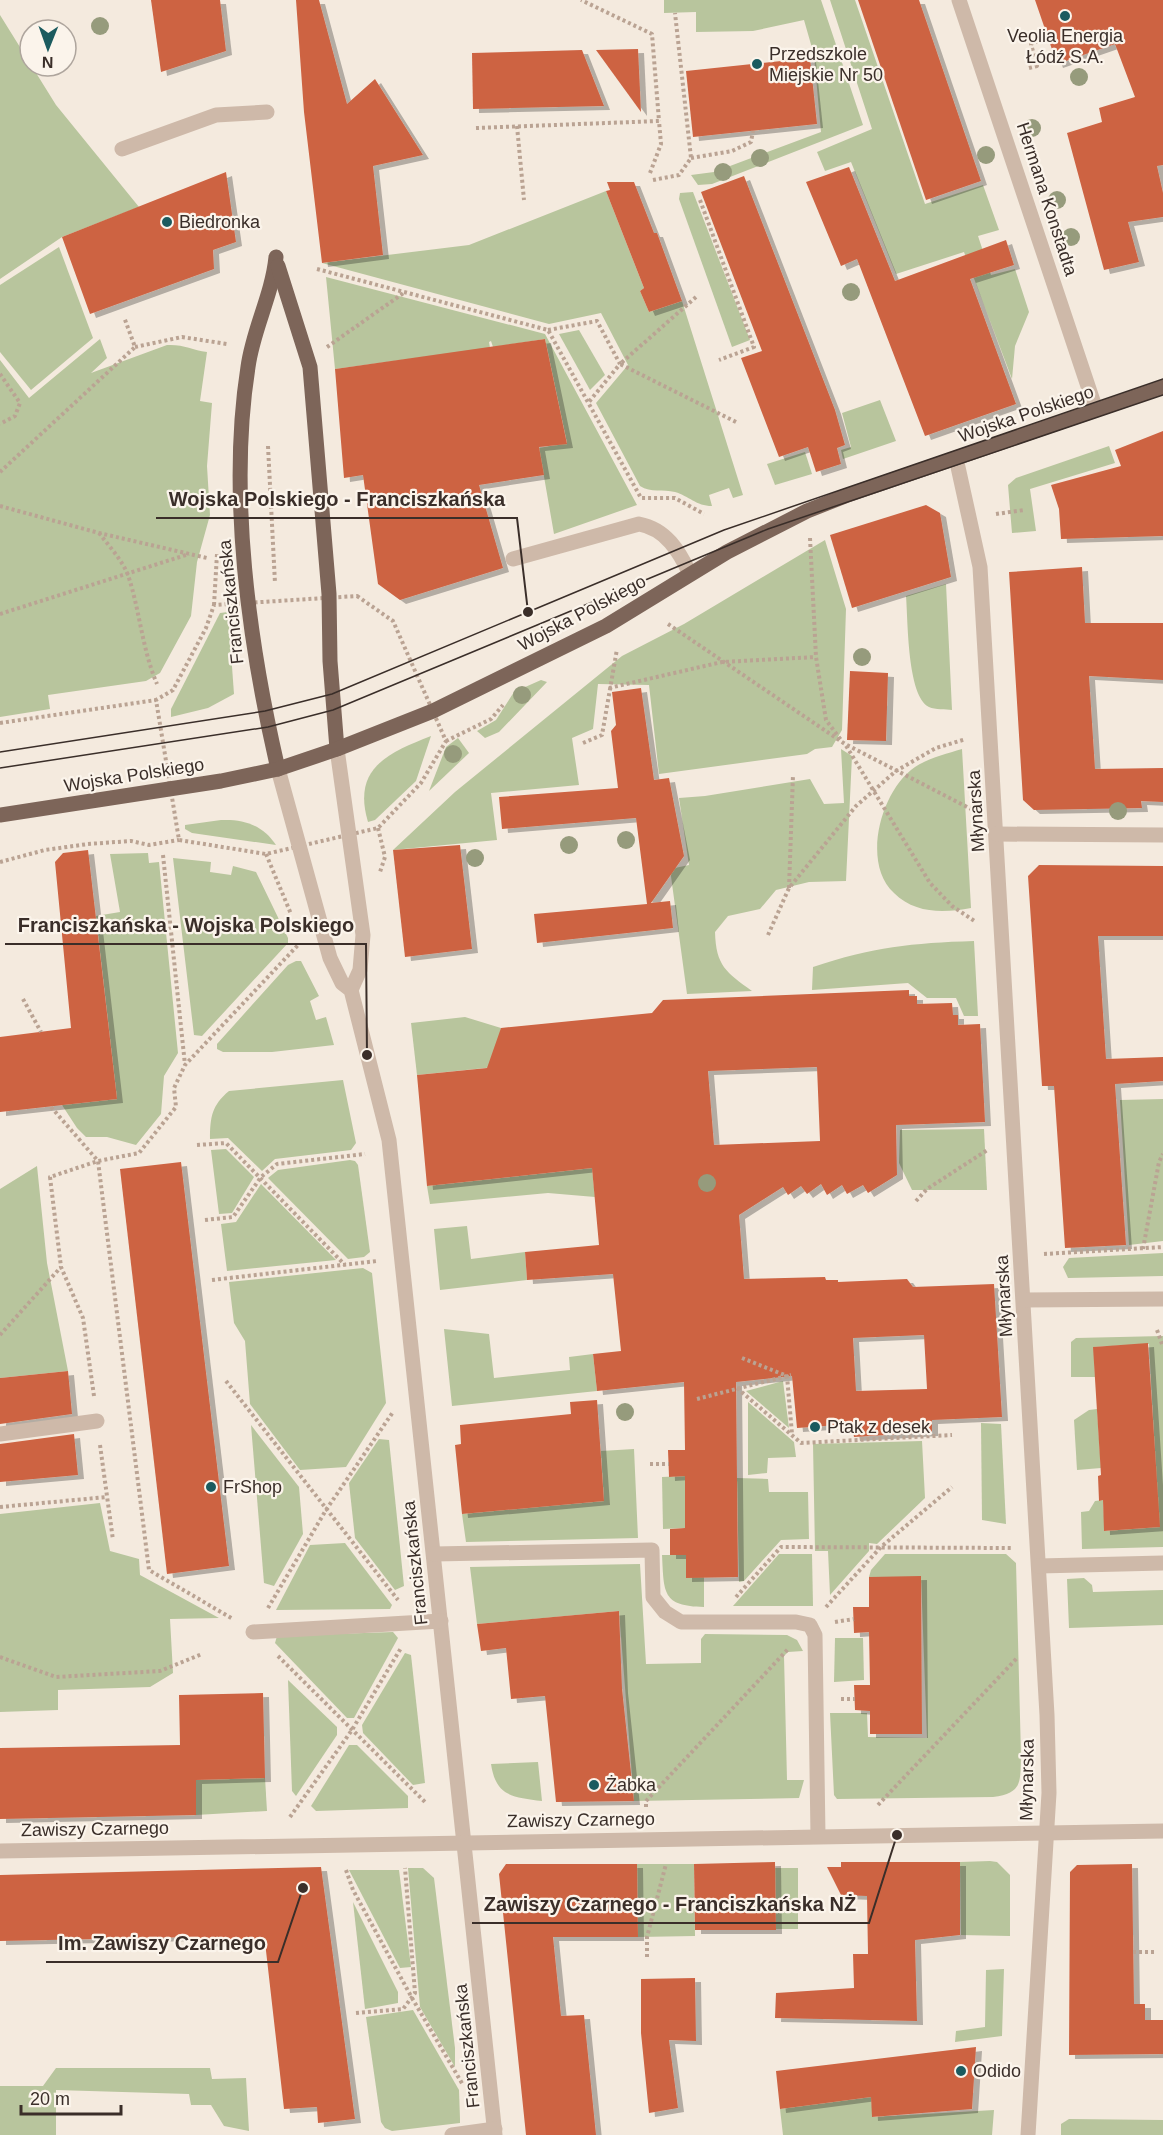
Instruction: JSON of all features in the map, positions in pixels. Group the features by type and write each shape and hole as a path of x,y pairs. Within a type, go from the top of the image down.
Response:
{"main road":[{"name":"Franciszkańska","path":"279,769 260,682 249,603 239,441 248,366 271,290 276,257 310,367 329,597 332,694 338,749"},
{"name":"Wojska Polskiego","path":"0,815 221,781 279,769 338,749 433,711 606,626 727,552 807,511 1163,387"}],"street":[{"name":"Hermana Konstadta","path":"959,0 1096,410"},
{"path":"122,149 216,115 267,112"},
{"name":"Młynarska","path":"956,458 980,567 1047,1715 1049,1793 1029,2135"},
{"path":"513,559 639,524 652,526 669,541 690,574"},
{"name":"Franciszkańska","path":"338,749 363,935 360,970 351,990"},
{"name":"Franciszkańska","path":"279,769 330,958 342,983 351,990 389,1140 495,2132"},
{"path":"997,834 1163,835"},
{"path":"1024,1300 1163,1299"},
{"path":"0,1434 97,1421"},
{"path":"434,1554 652,1550 653,1597 665,1612 681,1622 796,1622 810,1625 815,1635 818,1836"},
{"path":"1039,1566 1163,1563"},
{"path":"253,1632 441,1622"},
{"name":"Zawiszy Czarnego","path":"0,1851 465,1841 1163,1831"},
{"path":"452,2135 495,2132"}],"path":[{"path":"581,0 652,34 661,144 651,173"},
{"path":"653,180 679,175 691,158 675,13"},
{"path":"1029,68 1037,66 1031,44 1048,38"},
{"path":"476,128 659,121"},
{"path":"517,126 524,200"},
{"path":"691,158 732,151 751,142 753,131"},
{"path":"700,200 754,347 719,360"},
{"path":"317,269 549,330 597,321 620,364 736,422"},
{"path":"327,347 405,292"},
{"path":"588,403 620,364 696,297"},
{"path":"124,317 135,347"},
{"path":"549,330 641,498 675,498 704,514"},
{"path":"0,472 135,347 182,337 226,344"},
{"path":"0,374 20,403 15,416 0,424"},
{"path":"268,441 276,583"},
{"path":"0,506 99,533 207,558"},
{"path":"996,514 1024,510"},
{"path":"99,533 128,575 147,660 157,684"},
{"path":"810,537 816,657 826,720 844,744 930,883 952,906 981,925"},
{"path":"0,614 190,554"},
{"path":"0,723 156,700 173,690 206,628 214,605 357,596 389,616 446,741 420,783 378,828 369,832"},
{"path":"668,624 844,744 974,811"},
{"path":"583,743 603,735 617,649"},
{"path":"609,688 722,662 816,657"},
{"path":"156,700 157,708"},
{"path":"768,935 789,888 856,806 896,771 936,748 970,738"},
{"path":"789,888 793,776"},
{"path":"177,824 179,840"},
{"path":"0,862 45,850 131,841 149,845 179,840 266,854 282,850"},
{"path":"163,855 185,1065"},
{"path":"113,1540 83,1318 61,1267 50,1177 98,1161 139,1154 176,1107 174,1088 185,1065 298,945"},
{"path":"23,999 41,1032"},
{"path":"51,1107 98,1161 149,1570 253,1632 425,1802"},
{"path":"197,1145 226,1143 345,1264"},
{"path":"916,1201 927,1188 995,1145"},
{"path":"205,1220 233,1217 261,1177 278,1164 366,1154"},
{"path":"1143,1249 1159,1162 1163,1154"},
{"path":"1021,1254 1163,1247"},
{"path":"212,1280 378,1261"},
{"path":"0,1335 61,1267"},
{"path":"1157,1330 1163,1347"},
{"path":"742,1358 789,1376"},
{"path":"698,1399 789,1376"},
{"path":"789,1376 792,1435"},
{"path":"226,1381 416,1623 352,1730 290,1817"},
{"path":"737,1388 801,1443 952,1435"},
{"path":"253,1632 326,1510 395,1409"},
{"path":"650,1464 669,1464"},
{"path":"646,1807 646,1801 881,1547 952,1487"},
{"path":"0,1507 107,1497"},
{"path":"713,1622 781,1547 1017,1548"},
{"path":"878,1805 1023,1652"},
{"path":"0,1656 56,1677 160,1671 202,1654"},
{"path":"647,1957 647,1937 666,1864 665,1858"},
{"path":"343,1862 353,1890 412,1998 470,2094"},
{"path":"356,2013 403,2008 415,1993 404,1862"},
{"path":"1133,1952 1156,1952"}],"green space":[{"path":"664,0 821,0 863,125 712,184 698,185 691,175 714,172 821,132 814,55 804,20 753,31 696,32 696,12 664,13"},
{"path":"830,0 855,0 925,204 983,185 999,230 978,236 991,275 1015,269 1029,312 1015,346 1012,379 964,252 896,274 851,162 825,171 817,152 872,129"},
{"path":"0,15 18,44 18,78 39,78 56,105 139,207 62,237 0,279"},
{"path":"606,191 644,288 640,291 649,312 682,301 743,495 733,498 729,488 709,495 712,506 706,506 675,492 640,486 596,403 628,365 601,313 549,324 322,263 469,245"},
{"path":"693,192 750,340 732,347 679,199 680,193"},
{"path":"59,247 93,338 31,390 0,352 0,285"},
{"path":"326,277 545,334 637,505 554,534 539,448 567,443 545,339 493,347 491,341 489,342 490,348 335,369"},
{"path":"579,330 605,375 590,390 559,334"},
{"path":"100,339 107,358 91,373 167,345 178,345 207,352 200,401 212,403 207,466 210,515 197,562 191,616 160,673 146,681 48,695 50,709 0,717 0,360 29,398"},
{"path":"880,400 896,441 843,459 841,450 851,447 842,413"},
{"path":"1109,446 1115,463 1030,489 1036,531 1012,533 1008,485 1016,478"},
{"path":"805,452 812,474 775,485 767,464"},
{"path":"825,540 846,609 842,730 832,747 815,749 807,754 659,774 649,685 598,684 593,729 572,738 579,785 491,793 497,840 393,850 455,792 622,656 684,624"},
{"path":"946,584 952,710 929,707 922,700 916,688 908,639 906,596"},
{"path":"228,612 234,694 208,708 171,717 171,709 220,613"},
{"path":"541,680 547,682 499,732 485,738 477,731 496,720 514,692"},
{"path":"431,736 416,781 375,820 368,822 364,803 365,788 377,765 401,749"},
{"path":"458,738 469,753 429,791 446,747"},
{"path":"841,749 852,756 846,881 809,882 776,890 760,909 728,916 715,932 720,961 735,979 752,991 687,994 670,869 689,865 679,798 810,779 824,804 844,803"},
{"path":"962,749 971,908 940,911 920,908 902,900 884,880 877,846 879,827 893,792 903,778 926,761"},
{"path":"221,820 245,822 259,828 276,845 192,833 185,829 185,825"},
{"path":"148,853 149,863 159,862 178,1053 164,1076 161,1114 136,1145 107,1137 86,1137 62,1105 117,1099 96,916 120,912 110,854"},
{"path":"173,858 211,862 210,872 231,875 233,866 256,872 288,938 288,943 202,1036 194,1035"},
{"path":"974,941 978,1016 964,1016 956,998 927,998 908,983 812,990 813,967 835,960 893,947"},
{"path":"301,961 319,996 310,1001 316,1020 326,1017 334,1045 272,1052 223,1052 217,1049 217,1044 288,965"},
{"path":"465,1017 501,1028 495,1067 417,1075 411,1023"},
{"path":"343,1080 356,1143 351,1150 275,1159 262,1171 228,1138 210,1139 213,1112 219,1101 229,1091"},
{"path":"1163,1099 1163,1241 1129,1245 1120,1100"},
{"path":"984,1129 987,1190 912,1190 899,1163 900,1130"},
{"path":"226,1149 254,1177 232,1213 219,1214 211,1150"},
{"path":"355,1161 358,1165 370,1252 364,1257 348,1259 268,1178 278,1170"},
{"path":"37,1166 47,1263 68,1371 0,1378 0,1189"},
{"path":"592,1168 595,1197 548,1193 430,1204 427,1186"},
{"path":"261,1184 336,1260 227,1271 221,1224 236,1222"},
{"path":"467,1226 471,1259 525,1252 527,1280 440,1290 434,1229"},
{"path":"1163,1253 1163,1276 1068,1278 1063,1267 1069,1258"},
{"path":"363,1268 372,1273 386,1403 346,1467 300,1470 250,1404 245,1341 234,1323 229,1282"},
{"path":"444,1329 489,1334 494,1378 570,1370 569,1357 593,1354 597,1391 452,1406"},
{"path":"1163,1336 1163,1547 1082,1549 1081,1512 1089,1511 1095,1501 1103,1500 1105,1531 1159,1527 1149,1344 1094,1347 1095,1377 1071,1377 1071,1342 1076,1338"},
{"path":"783,1381 789,1428 746,1391"},
{"path":"748,1402 794,1442 796,1457 768,1458 767,1473 748,1475"},
{"path":"1097,1409 1101,1468 1077,1470 1074,1420 1089,1410"},
{"path":"981,1423 1001,1424 1006,1524 982,1520"},
{"path":"251,1425 299,1487 303,1534 274,1586 264,1583"},
{"path":"379,1439 389,1440 404,1586 395,1590 355,1538 349,1483"},
{"path":"922,1441 925,1498 877,1544 869,1543 869,1551 830,1595 828,1551 815,1551 813,1444"},
{"path":"634,1449 638,1538 466,1542 462,1514 604,1501 601,1451"},
{"path":"685,1476 685,1528 663,1529 662,1477"},
{"path":"737,1478 768,1479 769,1492 808,1492 809,1539 781,1540 744,1581 739,1582"},
{"path":"100,1503 110,1551 139,1559 140,1575 219,1618 170,1619 173,1673 150,1687 58,1690 58,1710 0,1712 0,1514"},
{"path":"345,1543 392,1605 390,1609 276,1610 310,1545"},
{"path":"779,1554 812,1554 813,1606 733,1606"},
{"path":"885,1554 1006,1554 1016,1563 1021,1756 1020,1779 1018,1785 1010,1793 993,1797 837,1799 834,1795 830,1713 867,1713 868,1737 927,1738 921,1577 869,1577 871,1570"},
{"path":"662,1555 686,1555 686,1577 704,1577 704,1607 680,1604 668,1595 665,1588"},
{"path":"640,1564 646,1664 701,1663 701,1639 705,1634 787,1635 797,1640 803,1651 788,1652 784,1656 787,1780 804,1780 799,1798 634,1801 619,1611 477,1624 470,1567"},
{"path":"1084,1578 1092,1585 1093,1592 1163,1590 1163,1625 1069,1628 1067,1579"},
{"path":"393,1632 398,1638 354,1718 347,1718 275,1643 277,1636"},
{"path":"835,1638 863,1638 864,1680 834,1682"},
{"path":"405,1653 411,1655 425,1783 413,1785 363,1733 362,1725"},
{"path":"288,1680 337,1727 337,1735 296,1796 292,1791"},
{"path":"349,1745 357,1745 408,1796 408,1808 316,1811 311,1806"},
{"path":"538,1762 542,1801 514,1796 502,1789 493,1775 491,1764"},
{"path":"265,1778 267,1811 196,1815 196,1780"},
{"path":"960,1862 997,1862 1010,1875 1010,1936 961,1935"},
{"path":"637,1864 694,1864 695,1936 638,1937"},
{"path":"408,1868 423,1868 434,1878 455,2048 455,2067 420,2007"},
{"path":"775,1868 798,1868 798,1929 776,1929"},
{"path":"349,1870 399,1870 411,1967 400,1968"},
{"path":"353,1902 398,1992 398,2003 365,2009"},
{"path":"1004,1969 1002,2036 955,2042 956,2031 985,2027 986,1970"},
{"path":"413,2010 459,2090 460,2123 392,2131 385,2128 381,2122 366,2017"},
{"path":"56,2068 210,2068 212,2079 246,2078 249,2131 224,2126 211,2105 191,2105 189,2094 56,2090 56,2135 0,2135 0,2086 43,2086"},
{"path":"871,2097 873,2117 994,2110 992,2135 783,2135 780,2109"},
{"path":"1069,2119 1163,2120 1163,2135 1061,2135 1061,2124"}],"building":[{"path":"151,0 220,0 226,51 161,72"},
{"path":"296,0 319,0 347,104 375,79 423,155 373,166 383,255 322,263 304,112"},
{"path":"858,0 919,0 981,181 926,200"},
{"path":"1035,0 1163,0 1163,165 1157,166 1163,193 1163,217 1128,222 1139,262 1104,270 1067,133 1102,122 1099,108 1135,97 1115,44 1057,64"},
{"path":"638,49 641,112 596,50"},
{"path":"582,50 604,106 473,109 472,53"},
{"path":"810,58 817,124 693,137 686,71"},
{"path":"849,167 895,281 1006,240 1014,265 970,279 1016,404 925,436 857,259 841,266 806,182"},
{"name":"Biedronka","path":"226,172 236,242 213,250 214,269 90,314 62,237"},
{"path":"744,176 835,410 845,445 837,448 841,464 816,472 808,447 779,457 741,358 762,351 701,192"},
{"path":"607,182 634,182 654,233 657,233 682,301 649,312 640,291 644,288 606,191 610,190"},
{"path":"545,339 567,444 539,447 544,475 479,485 503,568 400,600 378,584 363,475 344,478 335,369"},
{"path":"1163,431 1163,536 1061,539 1059,509 1051,485 1121,466 1115,450"},
{"path":"926,505 940,513 951,577 852,608 830,535"},
{"path":"1082,567 1085,623 1163,623 1163,680 1089,676 1095,769 1163,768 1163,802 1141,801 1142,808 1034,810 1023,800 1009,572"},
{"path":"850,671 888,673 886,741 847,740"},
{"path":"641,688 654,780 669,778 684,856 651,903 670,901 673,928 537,943 534,914 647,904 636,818 502,829 499,797 618,788 611,731 616,725 612,692"},
{"path":"460,845 472,949 405,957 393,850"},
{"path":"88,850 117,1099 0,1112 0,1037 71,1028 55,862 63,853"},
{"path":"1039,865 1163,866 1163,936 1098,936 1106,1059 1163,1057 1163,1081 1115,1084 1126,1245 1065,1248 1054,1086 1042,1086 1028,876"},
{"path":"909,990 909,996 917,996 917,1004 952,1003 953,1015 958,1015 958,1025 980,1024 985,1122 896,1125 897,1175 868,1193 863,1185 847,1194 842,1185 827,1195 821,1184 807,1194 801,1186 788,1195 783,1187 739,1215 744,1279 825,1277 826,1280 838,1280 838,1282 907,1279 913,1287 994,1284 1002,1417 932,1420 932,1432 854,1437 852,1424 797,1428 792,1376 736,1382 738,1577 686,1578 686,1555 670,1555 670,1529 685,1528 685,1476 669,1477 668,1450 685,1450 684,1382 597,1391 593,1354 621,1351 613,1274 527,1280 525,1252 599,1245 592,1168 427,1186 417,1075 487,1068 501,1028 652,1013 663,1000","holes":["817,1067 820,1141 714,1145 708,1071","924,1335 927,1389 856,1391 853,1338"]},
{"path":"181,1162 229,1566 167,1574 120,1169"},
{"path":"1148,1343 1160,1527 1104,1531 1103,1500 1099,1501 1098,1476 1101,1475 1093,1347"},
{"path":"68,1371 72,1414 0,1424 0,1378"},
{"path":"597,1400 604,1501 462,1514 455,1445 461,1444 460,1425 571,1414 570,1402"},
{"path":"74,1434 78,1475 0,1482 0,1444"},
{"path":"921,1576 922,1734 870,1734 870,1711 855,1710 854,1685 870,1685 869,1632 854,1633 853,1607 869,1607 869,1577"},
{"path":"619,1611 622,1689 634,1801 556,1802 545,1696 511,1699 506,1648 481,1651 477,1624"},
{"path":"263,1693 265,1778 196,1780 196,1815 0,1819 0,1748 180,1745 179,1695"},
{"path":"775,1862 776,1930 695,1930 694,1864"},
{"path":"841,1862 960,1862 960,1935 915,1940 917,2021 775,2018 776,1993 854,1988 853,1954 868,1954 867,1896 841,1895 827,1867 841,1867"},
{"path":"506,1864 637,1864 638,1937 553,1937 561,2016 584,2015 596,2135 526,2135 499,1874"},
{"path":"1132,1864 1134,2004 1145,2004 1145,2020 1163,2020 1163,2054 1069,2055 1070,1872 1077,1865"},
{"path":"321,1867 355,2119 318,2123 317,2107 284,2109 265,1942 192,1943 191,1937 0,1941 0,1875"},
{"path":"695,1978 696,2041 669,2040 678,2108 649,2113 641,2033 641,1979"},
{"path":"976,2047 972,2109 872,2117 871,2097 780,2109 776,2071"}],"tram line":[{"path":"0,752 265,711 332,694 724,530 1163,379"},
{"path":"0,768 268,727 333,710 768,529 1163,395"}],"place":[{"name":"Veolia Energia Łódź S.A.","path":"1065,16"},
{"name":"Przedszkole Miejskie Nr 50","path":"757,64"},
{"name":"Biedronka","path":"167,222"},
{"name":"Wojska Polskiego - Franciszkańska","path":"528,612"},
{"name":"Franciszkańska - Wojska Polskiego","path":"367,1055"},
{"name":"Ptak z desek","path":"815,1427"},
{"name":"FrShop","path":"211,1487"},
{"name":"Żabka","path":"594,1785"},
{"name":"Zawiszy Czarnego - Franciszkańska NŻ","path":"897,1835"},
{"name":"Im. Zawiszy Czarnego","path":"303,1888"},
{"name":"Odido","path":"961,2071"}]}
